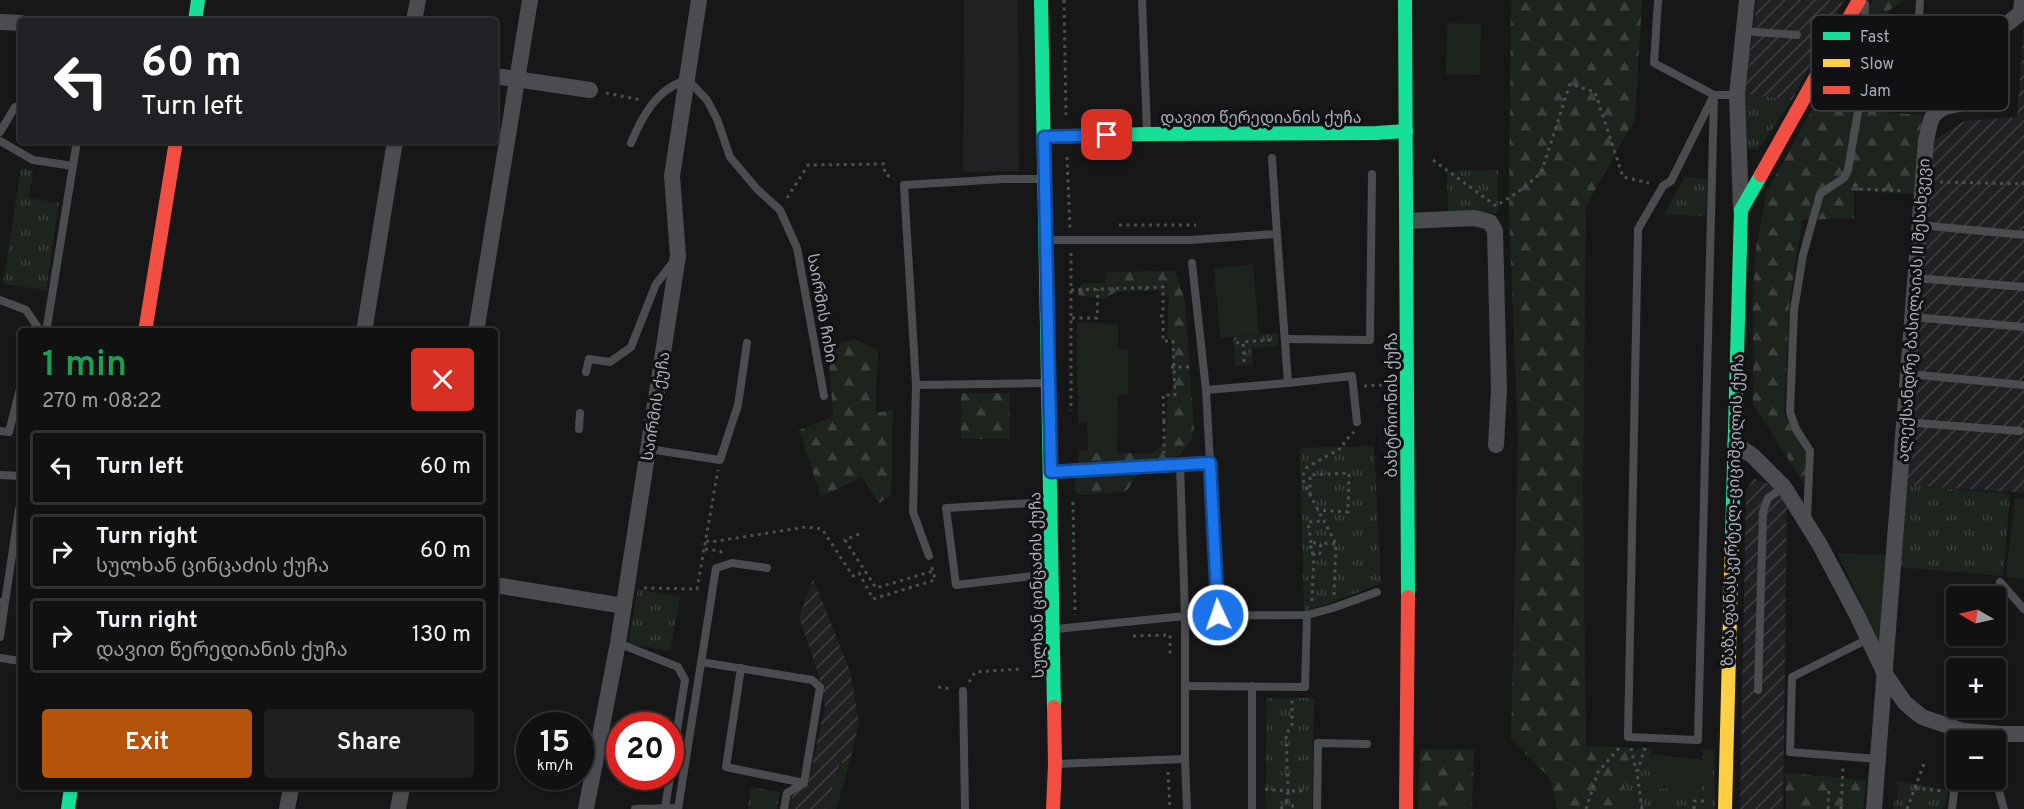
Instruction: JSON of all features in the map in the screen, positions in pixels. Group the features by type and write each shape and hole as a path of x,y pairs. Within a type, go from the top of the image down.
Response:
{"street":[{"path":"195,18 198,0"},
{"path":"415,18 418,0"},
{"path":"477,328 530,0"},
{"name":"საირმის ქუჩა","path":"586,809 618,643 678,256 672,176 699,0"},
{"name":"სულხან ცინცაძის ქუჩა","path":"1041,0 1051,472 1055,764 1053,809"},
{"name":"ბახტრიონის ქუჩა","path":"1405,0 1408,554 1406,809"},
{"name":"ზაზა ფანასკერტელ-ციციშვილის ქუჩა","path":"1719,805 1735,444 1741,210 1737,95 1747,0"},
{"name":"ზაზა ფანასკერტელ-ციციშვილის ქუჩა","path":"1850,15 1858,0"},
{"name":"ალექსანდრე ბასილაიას II შესახვევი","path":"2009,22 2021,13 2022,0"},
{"path":"0,22 18,22"},
{"path":"498,76 590,90"},
{"name":"ზაზა ფანასკერტელ-ციციშვილის ქუჩა","path":"1741,210 1811,84"},
{"name":"ალექსანდრე ბასილაიას II შესახვევი","path":"1874,809 1926,141 1932,118 1940,111"},
{"name":"დავით წერედიანის ქუჩა","path":"1044,137 1406,131"},
{"path":"146,328 176,144"},
{"path":"365,328 395,144"},
{"path":"1407,221 1474,218 1490,222 1495,231 1499,390 1496,445"},
{"path":"1735,444 1753,456 1784,487 1807,523 1857,615 1885,674 1905,703 1922,717 1962,731 2024,734"},
{"path":"498,585 624,606"},
{"path":"68,809 71,790"},
{"path":"287,809 291,790"},
{"path":"398,809 402,790"}],"lane":[{"path":"1142,0 1147,134"},
{"path":"1658,0 1654,63 1714,95 1737,95"},
{"path":"1864,15 1865,0"},
{"path":"1919,15 1920,0"},
{"path":"1743,31 1797,35"},
{"path":"631,143 652,102 676,83 688,80"},
{"name":"საირმის ჩიხი","path":"688,80 707,100 717,119 730,157 757,189 780,210 797,248 824,396"},
{"path":"1714,95 1698,740 1628,737 1638,229 1663,186 1671,181 1714,95"},
{"path":"0,132 15,108 18,108"},
{"path":"1807,523 1810,451 1796,429 1790,412 1794,310 1803,255 1820,194 1844,178 1848,170 1858,111"},
{"path":"0,141 33,160 73,166"},
{"path":"47,328 77,144"},
{"path":"1272,158 1288,383"},
{"path":"1286,339 1370,340 1372,174"},
{"path":"929,556 914,512 916,385 904,185 1045,179"},
{"path":"1919,225 2024,235"},
{"path":"1045,240 1190,240 1277,234"},
{"path":"586,372 589,359 610,362 631,347 656,284 678,256"},
{"path":"1192,264 1206,390 1218,615"},
{"path":"1916,278 2024,287"},
{"path":"0,300 26,310 38,328"},
{"path":"1912,317 2024,327"},
{"path":"649,449 720,460 738,405 747,343"},
{"path":"1908,374 2024,385"},
{"path":"1206,390 1352,376 1357,422"},
{"path":"916,385 1049,383"},
{"path":"0,431 9,432 18,396"},
{"path":"579,413 579,429"},
{"path":"1904,422 2020,430"},
{"path":"1051,472 1210,463"},
{"path":"1180,465 1185,615 1187,809"},
{"path":"0,475 18,476"},
{"path":"1758,690 1763,512 1768,498 1784,487"},
{"path":"1051,502 945,508 956,585 1051,574"},
{"path":"0,637 2,602 18,519"},
{"path":"635,809 678,808 716,568 732,563 767,568"},
{"path":"2000,582 2024,609"},
{"path":"1052,629 1185,615 1309,615 1377,592"},
{"path":"1185,686 1305,687 1309,615"},
{"path":"1868,639 1792,677 1790,752 1878,759"},
{"path":"618,643 678,667 685,680 680,712"},
{"path":"0,658 18,661"},
{"path":"701,662 812,680 820,687 804,783"},
{"path":"741,668 726,767 804,783"},
{"path":"1252,687 1252,809"},
{"path":"963,691 966,809"},
{"path":"1317,809 1318,743 1366,744"},
{"path":"1055,764 1185,759"},
{"path":"784,809 787,793 804,783"},
{"path":"665,808 668,790"},
{"path":"1952,809 1953,790"},
{"path":"1999,790 2004,809"}],"path":[{"path":"1064,0 1066,121"},
{"path":"1433,160 1496,206 1541,173 1570,84 1595,92 1623,177 1663,186"},
{"path":"590,90 652,102"},
{"path":"1067,152 1072,318 1071,413"},
{"path":"780,210 808,165 884,164 885,174"},
{"path":"1951,182 2024,184"},
{"path":"1861,189 1894,191"},
{"path":"1116,225 1196,225"},
{"path":"1071,290 1163,287 1163,341 1173,341 1174,395 1163,395 1164,422 1161,422"},
{"path":"1072,318 1097,318 1098,289"},
{"path":"1236,343 1286,339"},
{"path":"1243,342 1244,362"},
{"path":"1173,367 1203,366"},
{"path":"1353,387 1383,385"},
{"path":"1333,608 1336,544 1302,480 1306,468 1343,447 1344,442 1353,435 1357,422"},
{"path":"636,587 697,589 720,460"},
{"path":"1310,496 1310,475 1349,473 1348,512 1317,510"},
{"path":"1321,543 1320,553 1311,553 1308,522 1325,521"},
{"path":"706,541 806,526 822,529 853,576 859,573 873,599 935,580 933,571 876,588 845,540 859,534"},
{"path":"1311,543 1336,544"},
{"path":"705,549 720,551"},
{"path":"1309,615 1314,553"},
{"path":"1122,636 1170,635 1170,658"},
{"path":"963,691 975,672 1021,669"},
{"path":"1281,809 1287,802 1287,734 1292,724 1293,687"},
{"path":"1628,737 1637,773 1642,809"},
{"path":"1586,809 1598,772 1628,737"},
{"path":"1637,773 1648,738"},
{"path":"1841,809 1844,757"},
{"path":"1907,809 1925,761"},
{"path":"1158,772 1170,772 1170,809"},
{"path":"1251,785 1288,791 1317,791"},
{"path":"1828,787 1828,809"},
{"path":"1915,788 1946,789"},
{"path":"1694,809 1694,801 1719,805"},
{"path":"1287,802 1294,809"}],"shaded area":[{"path":"964,0 1018,0 1019,171 963,172"},
{"path":"1757,0 1844,0 1836,15 1811,15 1811,63 1792,100 1745,94"},
{"path":"2024,25 2024,493 1905,485 1933,141 1964,121 2017,117"},
{"path":"1754,479 1776,486 1787,503 1783,809 1740,809 1746,491"},
{"path":"813,579 850,671 859,722 849,765 840,763 826,809 789,809 793,792 808,785 825,706 819,676 799,617"}],"green space":[{"path":"1511,0 1642,0 1635,119 1586,206 1583,490 1586,746 1635,748 1618,809 1557,809 1550,778 1511,739 1518,439 1509,211"},
{"path":"1873,0 1904,0 1888,11 1888,15 1865,15"},
{"path":"1447,23 1481,24 1480,75 1446,74"},
{"path":"1745,94 1792,100 1758,150 1743,145"},
{"path":"1811,111 1880,111 1922,115 1915,194 1854,191 1854,218 1802,220 1789,308 1784,411 1806,455 1804,484 1753,404 1753,292 1756,247 1767,191"},
{"path":"21,168 33,170 29,198 59,203 46,290 3,284"},
{"path":"1498,170 1498,213 1448,213 1447,171"},
{"path":"1684,177 1707,178 1706,216 1664,215"},
{"path":"1253,264 1259,334 1220,338 1214,268"},
{"path":"1175,271 1185,301 1194,429 1191,440 1180,455 1139,472 1126,492 1082,495 1074,491 1079,455 1152,453 1159,449 1167,432 1167,402 1173,386 1172,341 1167,337 1169,297 1159,290 1116,292 1103,299 1078,295 1079,288 1083,283 1105,283 1105,272"},
{"path":"1077,322 1118,324 1118,349 1128,350 1128,395 1118,395 1117,453 1079,455 1079,451 1088,450 1087,422 1078,423"},
{"path":"1278,333 1278,346 1252,348 1253,365 1235,366 1233,337"},
{"path":"854,339 878,350 875,413 893,410 891,496 879,503 862,477 821,497 799,430 833,416 828,347"},
{"path":"961,393 1010,393 1010,439 961,439"},
{"path":"1374,446 1381,584 1304,612 1300,448"},
{"path":"1905,485 2010,494 2003,576 1898,567"},
{"path":"2015,498 2024,499 2024,579 2006,577"},
{"path":"1837,553 1887,555 1881,650 1861,602"},
{"path":"638,589 680,597 670,651 628,644"},
{"path":"1267,698 1314,698 1312,809 1265,809"},
{"path":"1635,748 1652,748 1649,788 1702,790 1704,761 1702,749 1714,749 1715,809 1617,809"},
{"path":"1420,749 1474,749 1472,809 1418,809"},
{"path":"1652,754 1704,760 1702,790 1649,788"},
{"path":"841,763 849,765 836,809 826,809"},
{"path":"1785,773 1866,780 1863,809 1786,809"},
{"path":"1897,781 1948,790 1944,807 1941,809 1893,809 1894,800 1897,800"},
{"path":"751,787 780,792 777,809 748,809"}],"traffic: fast":[{"path":"195,18 198,0"},
{"path":"1041,0 1054,707"},
{"path":"1405,0 1408,597"},
{"path":"1044,137 1406,131"},
{"path":"1732,538 1741,210 1761,175"},
{"path":"68,809 71,790"}],"traffic: slow":[{"path":"1725,809 1732,538"}],"traffic: jam":[{"path":"1851,15 1859,0"},
{"path":"1761,175 1811,86"},
{"path":"146,328 176,144"},
{"path":"1406,809 1408,597"},
{"path":"1053,809 1054,707"}],"route":[{"path":"1107,135 1044,137 1051,472 1210,463 1218,615"}]}
